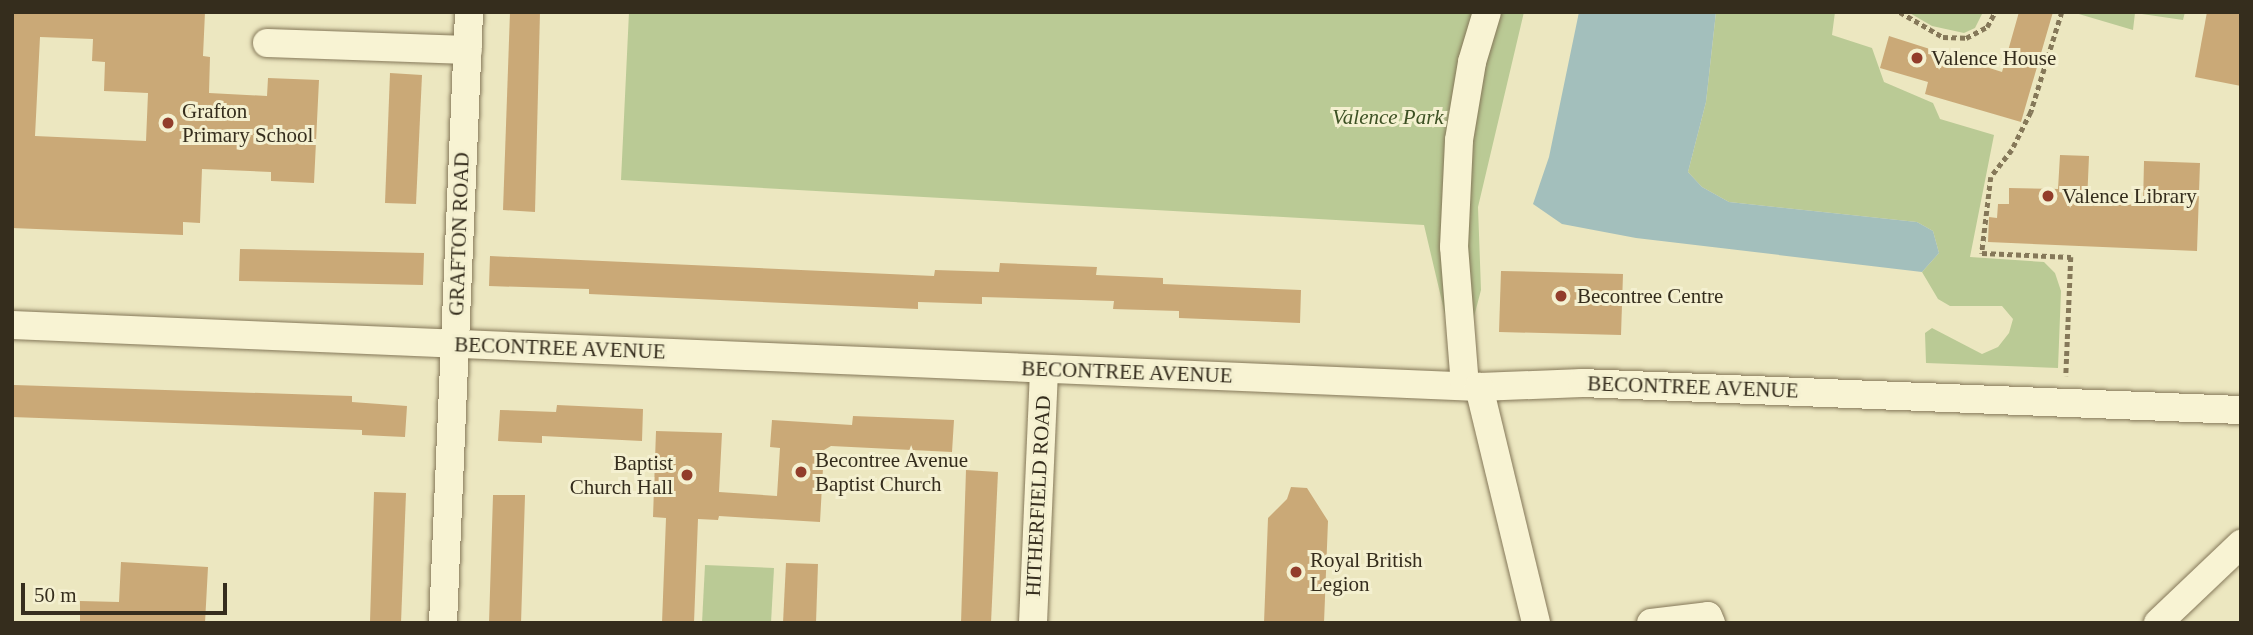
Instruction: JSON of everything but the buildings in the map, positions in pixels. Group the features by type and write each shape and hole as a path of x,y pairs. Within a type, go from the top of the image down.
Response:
{"street":[{"name":"GRAFTON ROAD","path":"443,623 469,12"},
{"path":"1487,12 1472,62 1459,140 1454,247 1472,387 1536,623"},
{"path":"267,43 468,50"},
{"name":"BECONTREE AVENUE","path":"12,325 1044,370 1133,369 1472,387 1595,383 2241,410"},
{"name":"HITHERFIELD ROAD","path":"1033,623 1044,370"},
{"path":"2158,623 2241,544"},
{"path":"1651,623 1708,616 1711,623"}],"path":[{"path":"1900,12 1943,37 1966,38 1987,27 1995,12"},
{"path":"2062,12 2031,112 2012,150 1991,177 1982,253 2071,257 2066,404"}],"green space":[{"name":"Valence Park","path":"629,12 1524,12 1478,207 1481,290 1470,332 1448,327 1424,225 621,180"},
{"path":"1716,12 1835,12 1832,35 1872,48 1884,82 1933,103 1940,119 1994,135 1970,257 2044,262 2055,273 2061,291 2058,368 1926,363 1925,333 1932,328 1982,354 1998,347 2009,333 2013,319 2002,306 1950,306 1938,299 1922,272 1939,253 1933,231 1917,222 1729,202 1702,187 1688,172 1706,102"},
{"path":"1908,12 1983,12 1975,28 1964,33 1932,26"},
{"path":"2072,12 2185,12 2183,20 2135,13 2133,30"},
{"path":"705,565 774,568 771,623 702,623"}],"water":[{"path":"1579,12 1716,12 1706,102 1688,172 1702,187 1729,202 1917,222 1933,231 1939,253 1922,272 1636,238 1562,224 1533,204 1549,157"}],"place":[{"name":"Valence House","path":"1917,58"},
{"name":"Grafton Primary School","path":"168,123"},
{"name":"Valence Library","path":"2048,196"},
{"name":"Becontree Centre","path":"1561,296"},
{"name":"Becontree Avenue Baptist Church","path":"801,472"},
{"name":"Baptist Church Hall","path":"687,475"},
{"name":"Royal British Legion","path":"1296,572"}]}
